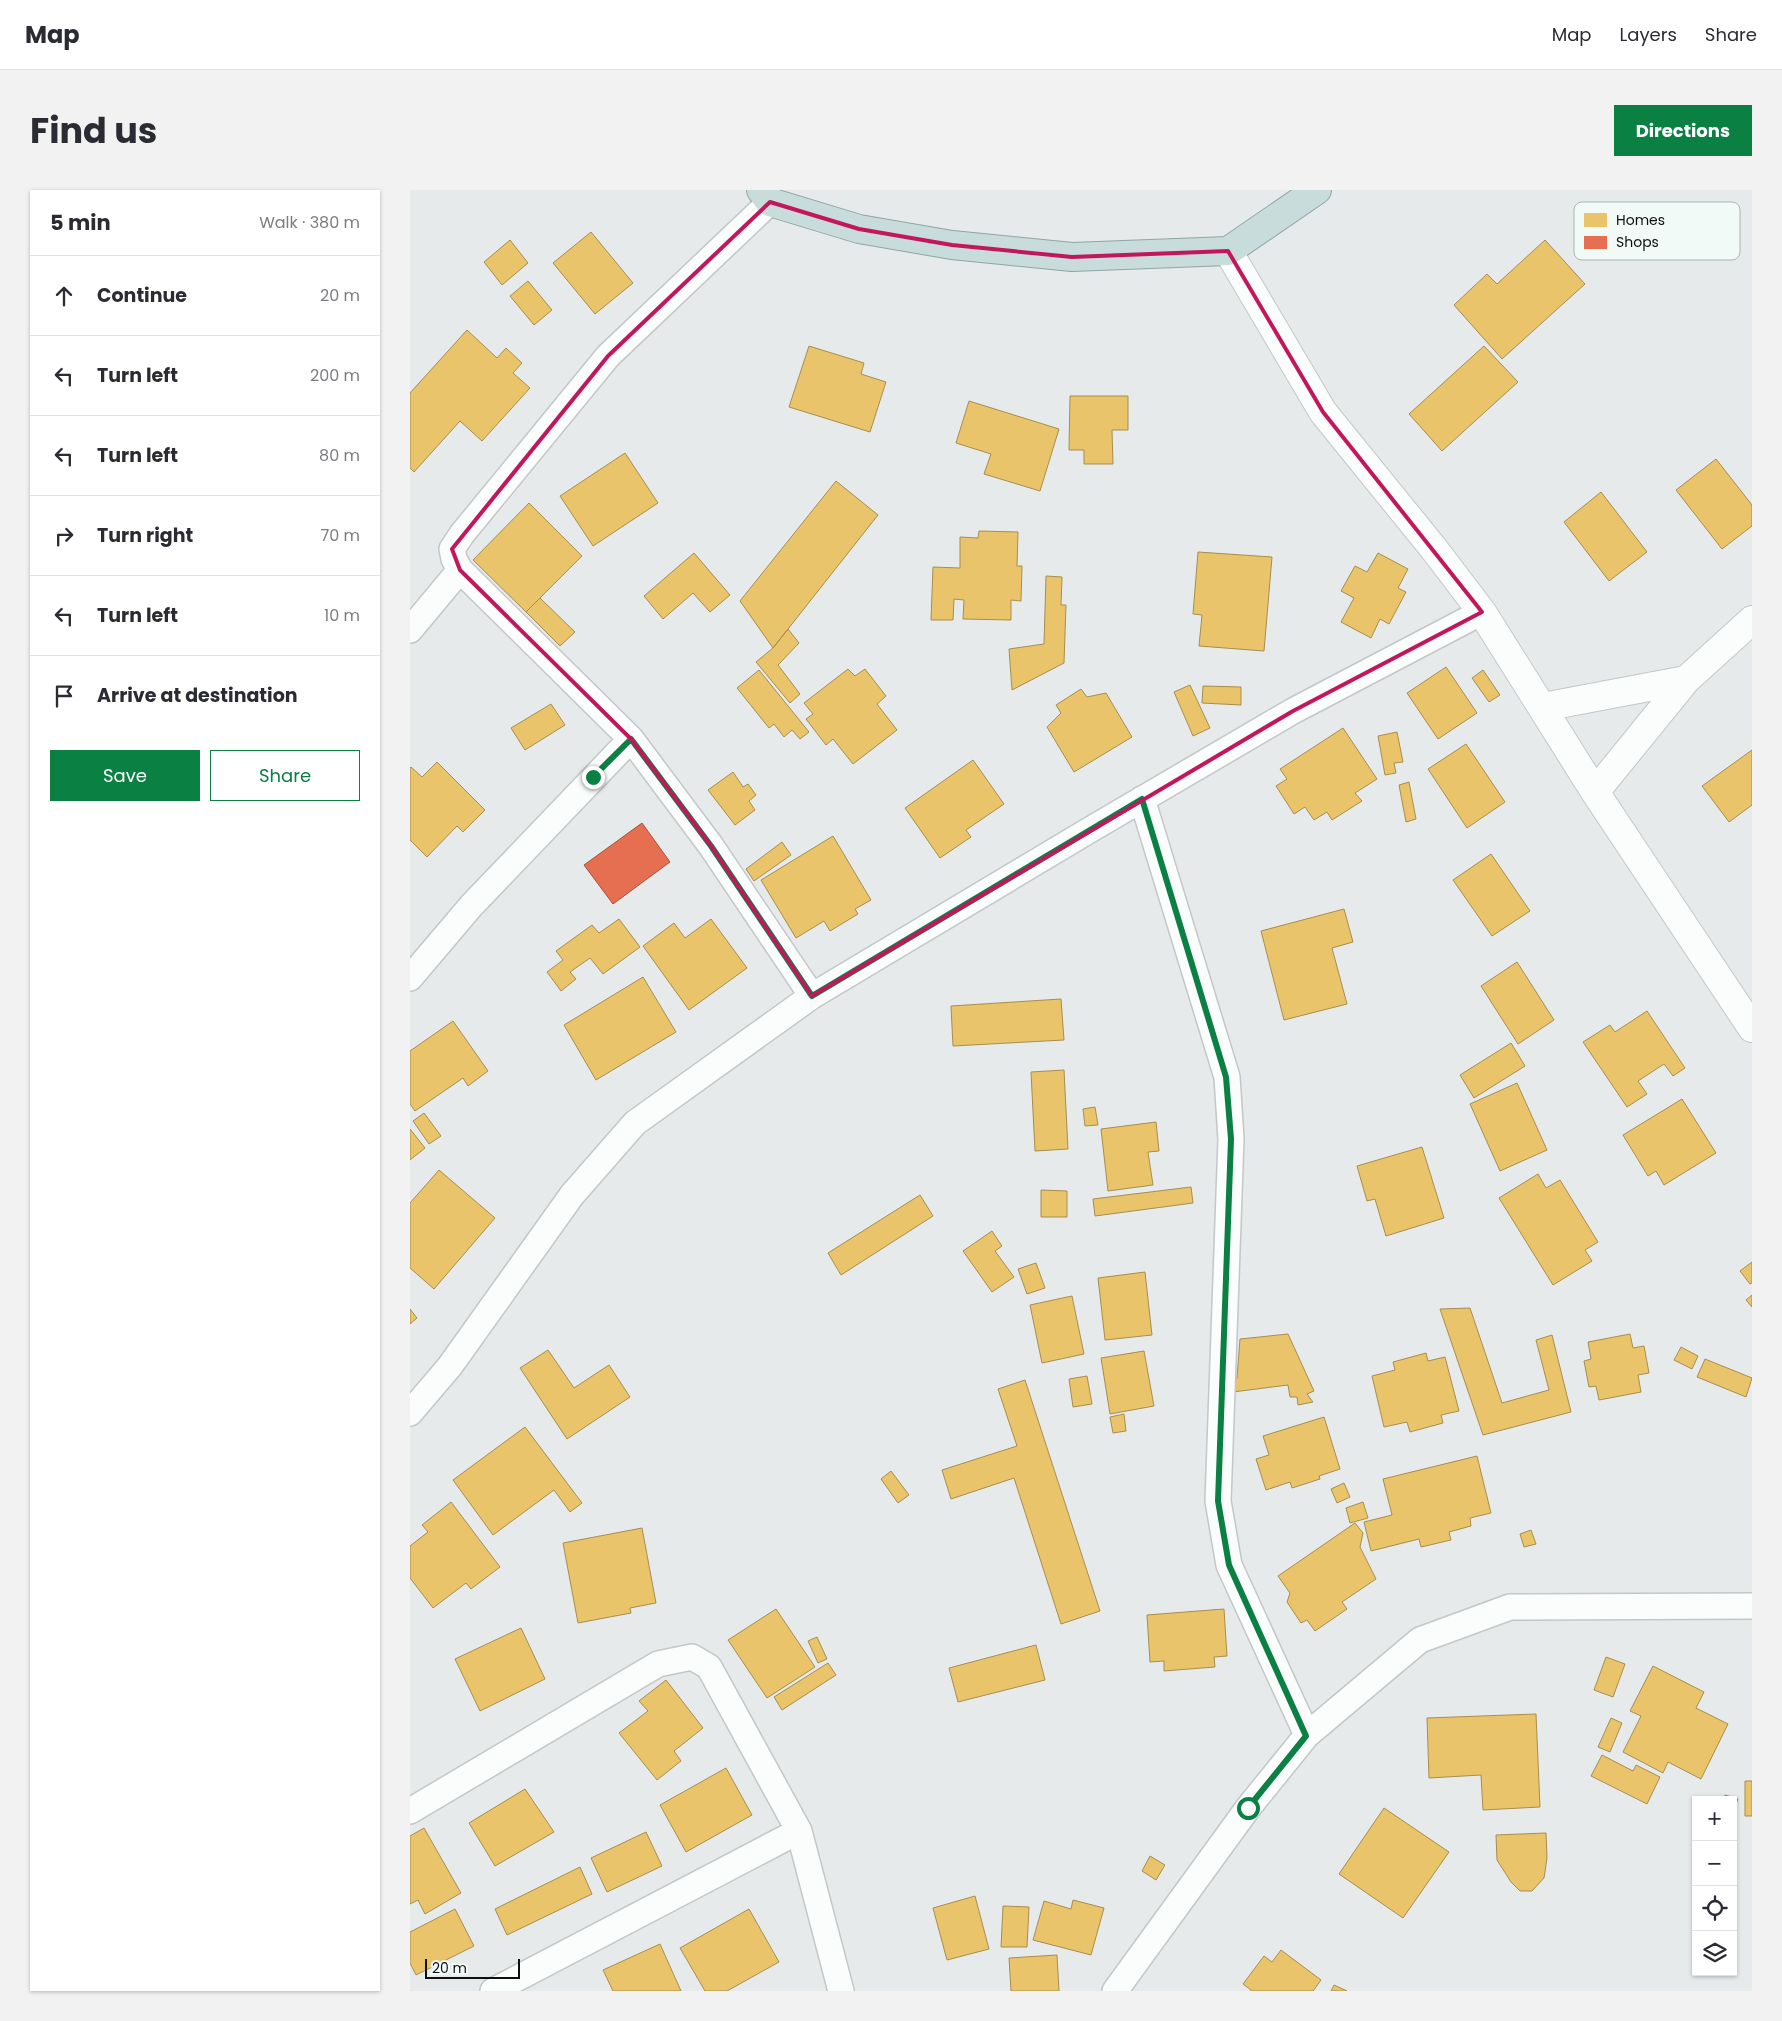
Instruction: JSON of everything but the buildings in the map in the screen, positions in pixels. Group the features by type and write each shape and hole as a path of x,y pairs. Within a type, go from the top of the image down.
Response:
{"highway":[{"path":"765,196 859,229 952,245 1072,256 1228,251 1317,190"}],"street":[{"path":"765,196 608,356 452,549 454,559 460,570 631,739 711,846 812,996"},
{"path":"1228,251 1323,412 1434,549 1482,612 1595,792 1752,1028"},
{"path":"410,630 460,570"},
{"path":"410,1413 450,1366 572,1195 635,1123 812,996 1293,711 1482,612"},
{"path":"1595,792 1686,680 1752,620"},
{"path":"1543,708 1686,680"},
{"path":"410,978 471,906 631,739"},
{"path":"1142,799 1226,1077 1231,1139 1218,1501 1229,1565 1306,1736"},
{"path":"1115,1991 1248,1808 1306,1736 1420,1640 1510,1607 1752,1606"},
{"path":"410,1811 658,1664 692,1657 710,1667 799,1831 841,1991"},
{"path":"493,1991 799,1831"}],"highlighted area":[{"path":"770,202 859,229 952,245 1072,257 1228,251 1323,412 1482,612 1293,711 812,996 711,846 631,739 460,570 452,549 608,356"}],"route":[{"path":"593,777 631,739 711,846 812,996 1142,799 1226,1077 1231,1139 1218,1501 1229,1565 1306,1736 1248,1808"}]}
